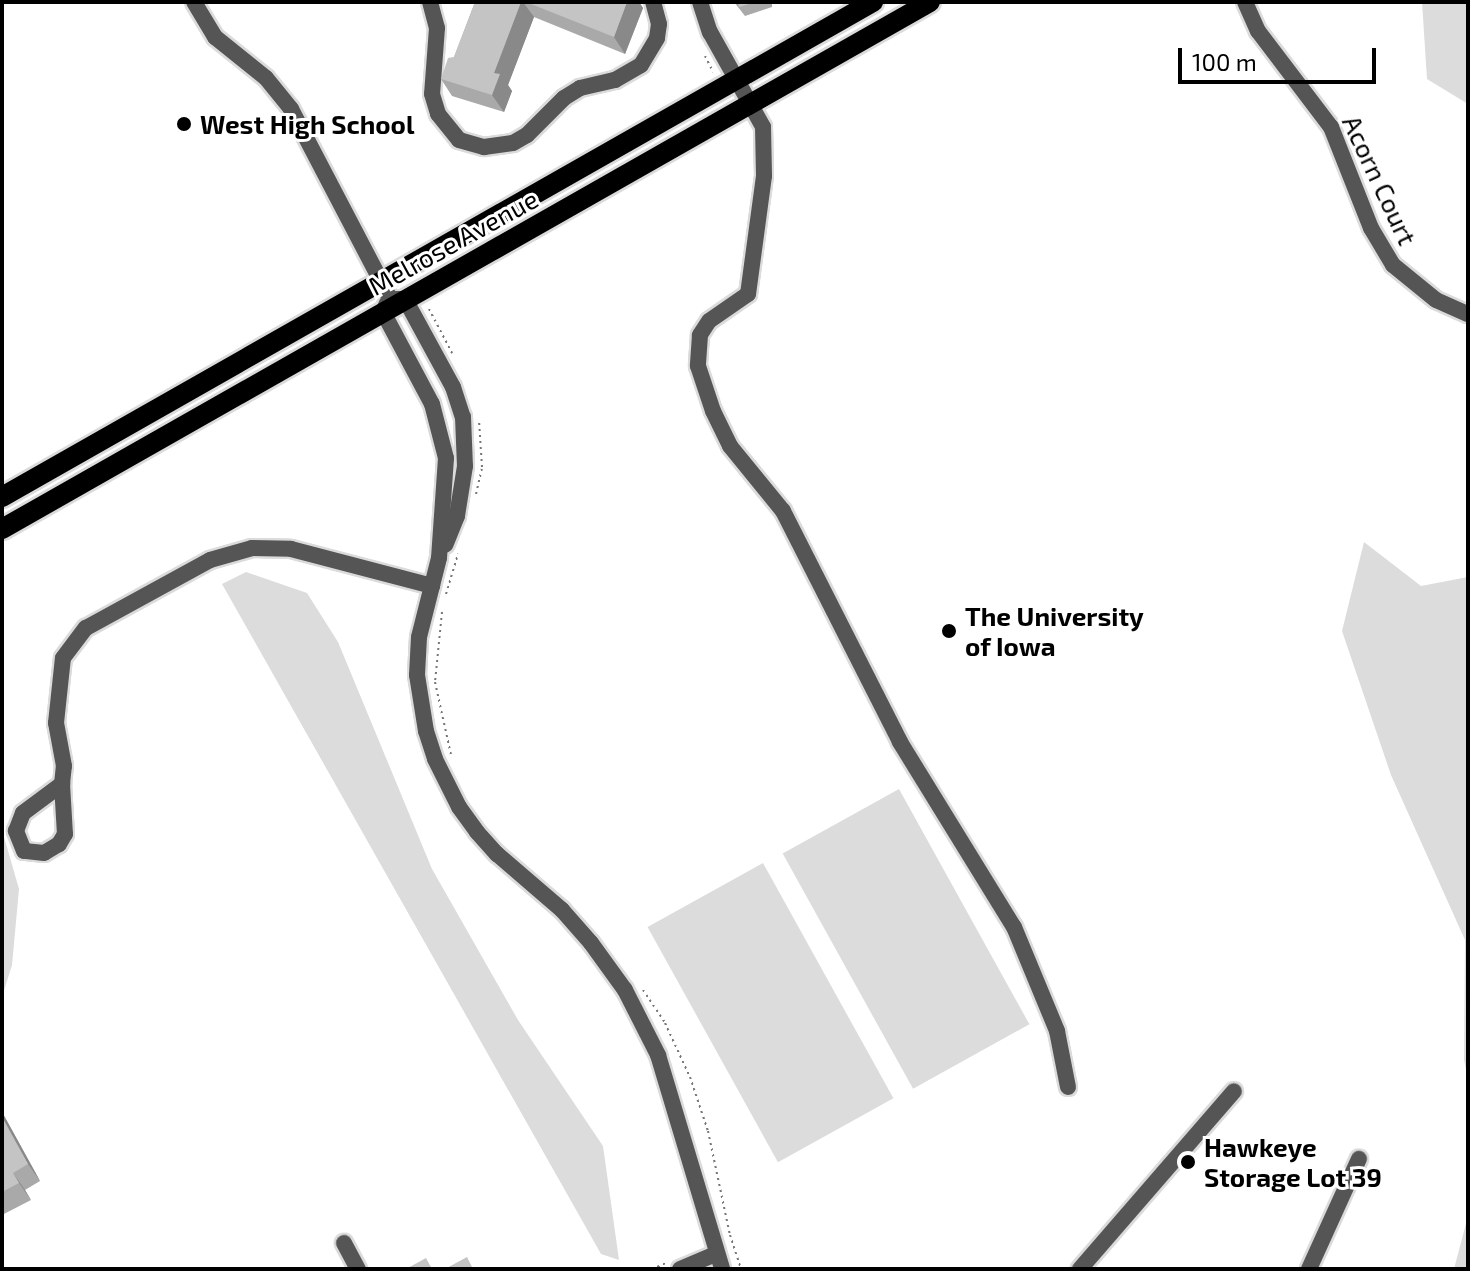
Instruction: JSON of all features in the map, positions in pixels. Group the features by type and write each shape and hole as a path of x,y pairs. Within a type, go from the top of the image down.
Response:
{"main road":[{"name":"Melrose Avenue","path":"2,497 397,299 736,80 873,2"},
{"name":"Melrose Avenue","path":"2,529 397,299 930,2"}],"street":[{"path":"194,2 215,37 266,78 291,109 397,299 456,394 466,434 457,516 439,558"},
{"path":"430,2 437,28 432,94 438,114 459,140 484,147 513,143 527,135 564,98 580,88 615,80 641,65 657,38 659,24 653,2"},
{"path":"700,2 710,32 763,127 764,176 748,294 709,321 700,335 698,366 713,411 730,446 783,511 900,742 1014,927 1057,1031 1068,1087"},
{"name":"Acorn Court","path":"1245,2 1258,31 1331,127 1371,228 1393,265 1436,300 1468,314"},
{"path":"397,299 442,438 446,475 439,590 419,637 417,675 426,731 435,759 459,807 497,854 562,910 591,943 625,990 658,1055 719,1262 680,1269"},
{"path":"62,784 64,766 56,723 63,658 86,628 210,560 252,548 291,549 439,590"},
{"path":"1080,1269 1234,1091"},
{"path":"1309,1269 1359,1159"},
{"path":"344,1243 358,1269"}],"path":[{"path":"397,299 456,360"},
{"path":"475,499 482,467 479,419"},
{"path":"439,590 458,553"},
{"path":"442,609 435,682 451,757"},
{"path":"640,986 665,1023 690,1077 708,1131 730,1235 741,1269"}],"shaded area":[{"path":"1422,2 1468,2 1468,104 1427,79"},
{"path":"1364,542 1421,586 1468,577 1468,1078 1464,1060 1465,940 1391,775 1342,631"},
{"path":"246,572 307,593 338,642 432,869 518,1020 603,1146 619,1260 601,1254 222,584"},
{"path":"899,789 1029,1024 913,1089 783,853"},
{"path":"2,830 19,889 12,965 2,997"},
{"path":"763,863 893,1098 778,1162 648,927"},
{"path":"1468,1216 1468,1269 1454,1269"}],"building":[{"path":"475,2 521,2 494,73 500,74 492,95 441,79 448,58 454,57"},
{"path":"526,2 627,2 614,37"},
{"path":"738,2 756,2 739,7"},
{"path":"2,1117 28,1164 13,1173 19,1183 2,1192"},
{"path":"467,1257 473,1269 445,1269"},
{"path":"426,1258 432,1269 406,1269"}],"place":[{"name":"West High School","path":"184,124"},
{"name":"The University of Iowa","path":"949,631"},
{"name":"Hawkeye Storage Lot 39","path":"1188,1162"}]}
